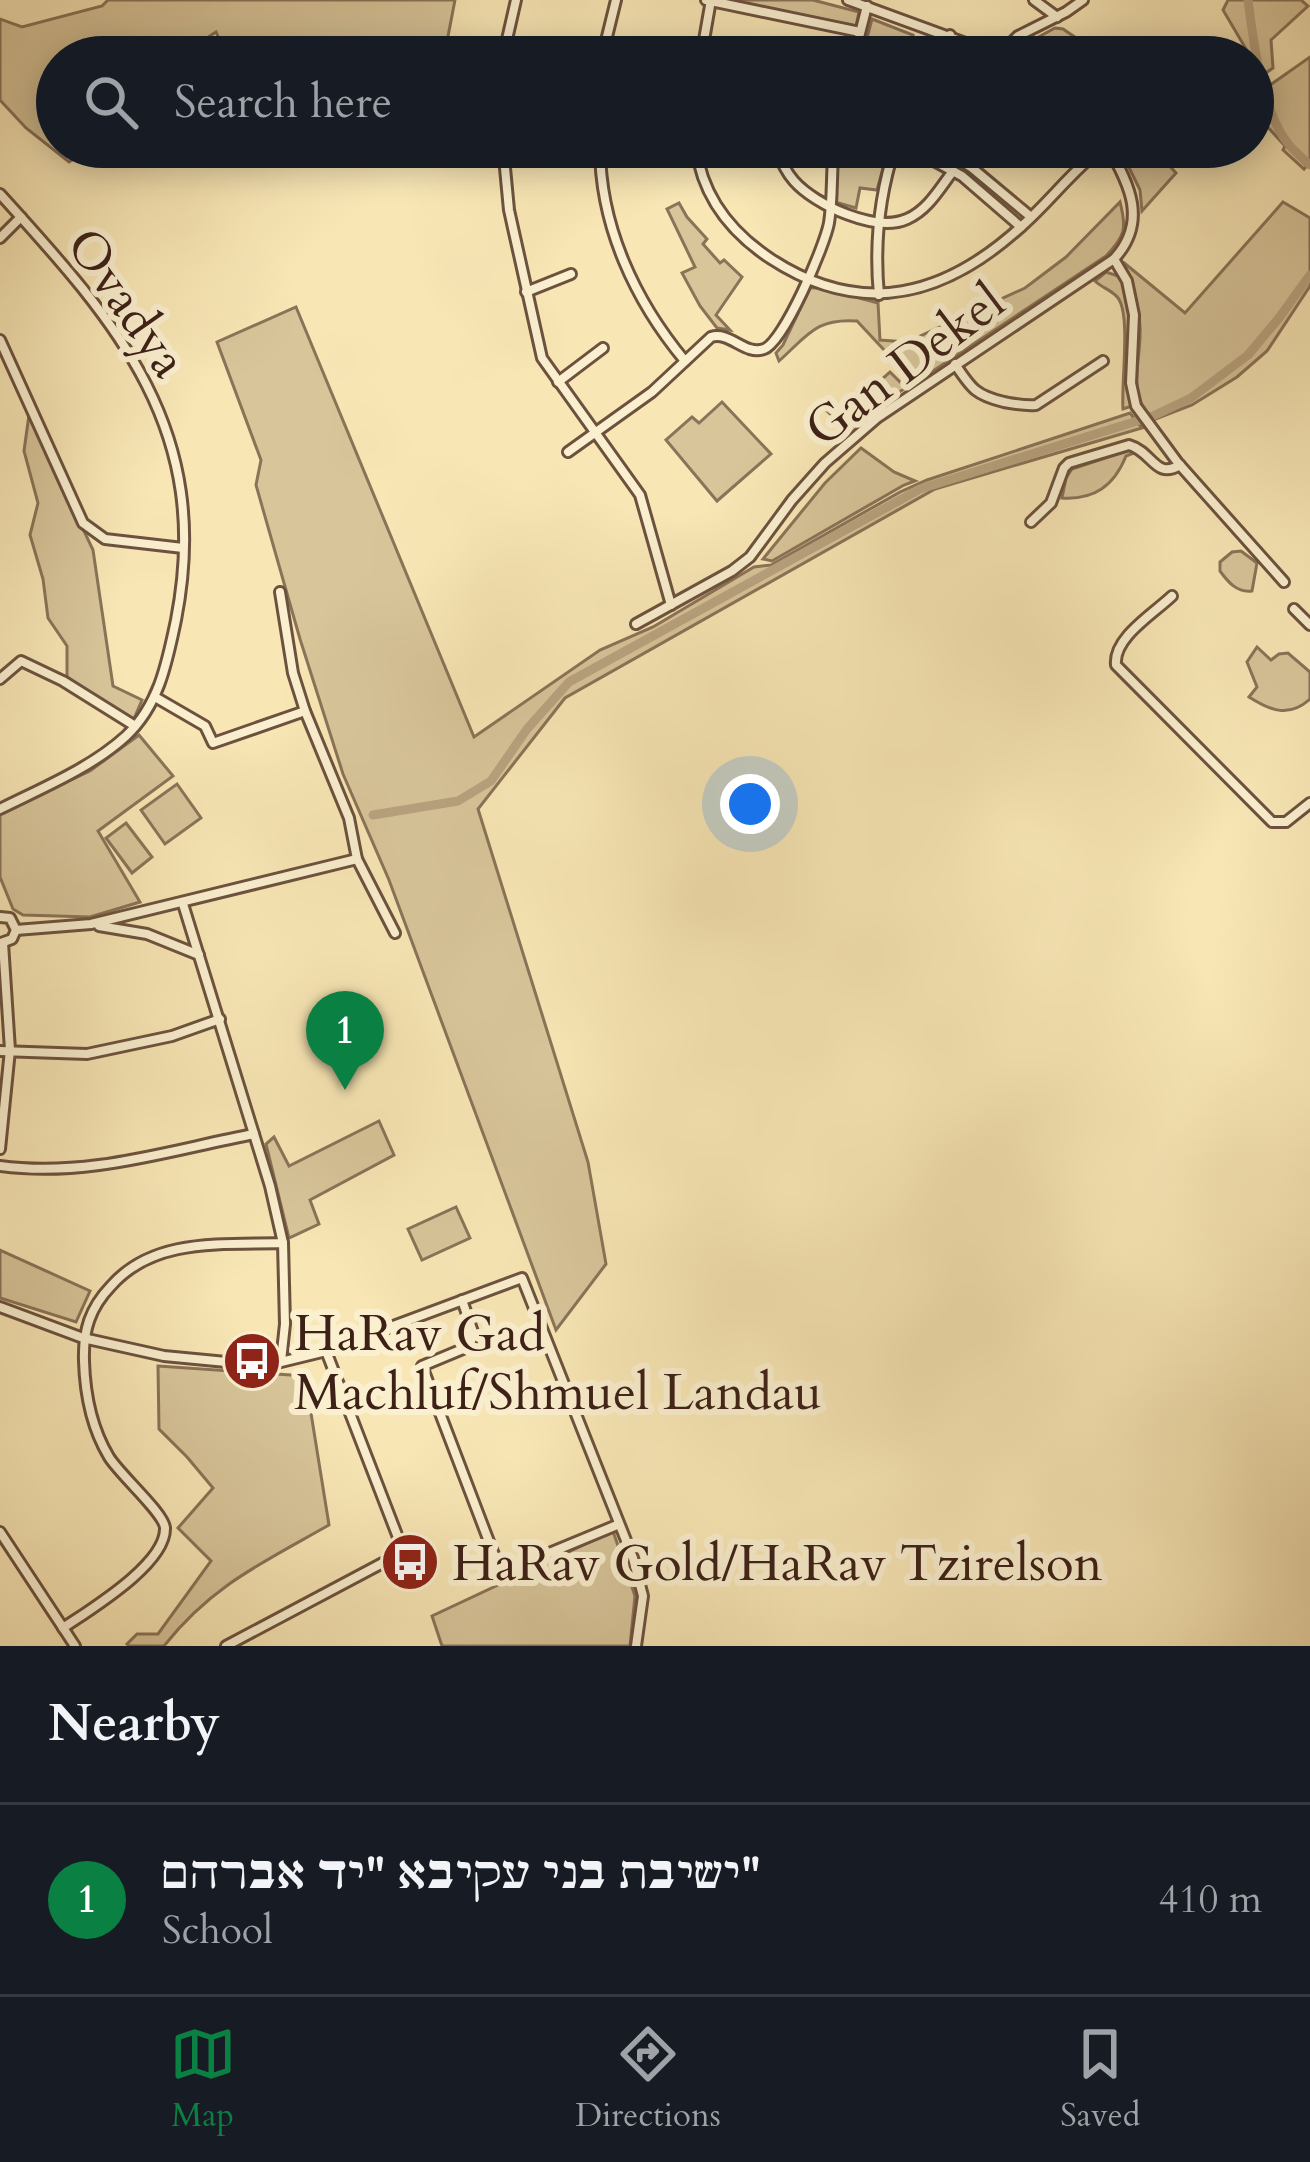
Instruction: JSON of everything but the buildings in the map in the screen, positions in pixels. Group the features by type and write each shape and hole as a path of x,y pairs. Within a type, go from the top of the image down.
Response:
{"street":[{"path":"508,36 516,0"},
{"path":"607,36 616,0"},
{"path":"704,36 709,0 860,32"},
{"path":"848,0 950,35"},
{"path":"1034,0 1057,17"},
{"path":"1018,36 1083,0"},
{"path":"859,36 867,6"},
{"path":"505,168 509,210 542,358 640,495 671,605"},
{"path":"601,168 628,274 656,324 685,361"},
{"path":"699,168 707,190 754,248 808,278 876,295 919,288 972,265 1021,227 1078,168"},
{"path":"786,168 791,178 830,207 878,222 904,220 917,213 953,171"},
{"path":"568,452 652,392 717,334 751,349 765,349 783,330 824,242 833,168"},
{"path":"876,295 878,222 890,168"},
{"path":"947,168 1021,227"},
{"path":"973,168 1031,217"},
{"path":"1118,168 1133,214 1128,242 1114,259 1127,281 1134,315 1133,400 1180,465 1284,581"},
{"name":"Ovadya","path":"0,194 98,306 159,406 179,478 183,548 179,602 165,670 155,697 135,726 83,766 0,809"},
{"path":"0,238 21,217"},
{"name":"Gan Dekel","path":"636,624 740,566 835,453 901,400 1114,259"},
{"path":"526,292 571,274"},
{"path":"873,276 876,295"},
{"path":"0,340 83,523 105,539 183,548"},
{"path":"558,382 603,348"},
{"path":"955,364 982,397 1027,406 1036,405 1103,361"},
{"path":"1030,522 1051,503 1070,463 1129,445 1140,448 1163,471 1180,465"},
{"path":"280,592 293,673 305,711 349,818 357,859 395,933"},
{"path":"1172,596 1120,644 1114,658 1117,665 1271,822 1286,822 1310,803"},
{"path":"1294,609 1310,625"},
{"path":"0,679 21,661 135,726"},
{"path":"155,697 205,726 213,743 305,711"},
{"path":"16,930 91,924 357,859"},
{"path":"183,904 270,1186 283,1243 285,1324 280,1362"},
{"path":"0,915 13,921 16,930 12,939 2,942 5,1051 0,1149"},
{"path":"91,924 147,934 200,955"},
{"path":"5,1051 87,1054 172,1036 220,1019"},
{"path":"0,1166 51,1171 100,1167 254,1134"},
{"path":"63,1628 147,1563 160,1549 165,1528 161,1514 107,1454 94,1424 86,1394 83,1339 88,1321 106,1291 140,1261 196,1246 283,1243"},
{"path":"0,1307 83,1339 164,1356 247,1364 326,1351 522,1279 633,1558 643,1596 636,1646"},
{"path":"462,1300 473,1332 470,1346 422,1366 501,1573 617,1525"},
{"path":"226,1646 392,1558 399,1547 326,1351"},
{"path":"0,1532 75,1646"}],"shaded area":[{"path":"108,0 455,0 448,36 218,36 216,32 210,36 36,36 36,136 0,100 0,19 22,27 102,6"},
{"path":"726,0 813,0 859,12 856,26"},
{"path":"1228,0 1301,0 1308,6 1274,37 1238,36 1223,10"},
{"path":"872,19 913,35 913,36 868,36"},
{"path":"1055,28 1073,36 1040,36"},
{"path":"1310,57 1310,162 1304,169 1274,134 1274,82"},
{"path":"837,168 883,168 877,190 860,188 856,208 835,202"},
{"path":"1129,168 1172,168 1176,173 1142,211 1140,190"},
{"path":"1120,202 1123,232 1106,256 915,383 857,321 822,325 779,361 776,353 810,288 878,303 880,340 907,342 1025,288 1066,257"},
{"path":"1283,202 1310,218 1310,286 1267,351 1237,377 1192,405 1153,420 1139,399 1139,318 1123,262 1185,313"},
{"path":"679,203 707,239 703,244 742,277 716,315 730,330 717,328 682,273 695,267 667,209"},
{"path":"1106,272 1121,277 1129,309 1132,406 1123,409 1124,319 1118,298 1095,281"},
{"path":"296,307 474,737 600,650 653,627 754,567 771,565 900,492 1130,413 1142,428 935,489 565,698 478,809 588,1162 606,1264 556,1330 389,880 343,774 256,485 261,460 217,342"},
{"path":"890,372 906,388 877,405 848,431 827,411 862,408 868,401 867,392"},
{"path":"722,402 771,454 717,501 666,440 692,417 699,423"},
{"path":"29,415 93,550 113,686 142,700 133,721 67,677 67,646 48,618 30,535 38,503 24,451"},
{"path":"861,448 915,481 772,561 763,559 825,483"},
{"path":"1129,450 1134,453 1126,456 1102,489 1062,498 1072,469"},
{"path":"1241,551 1257,563 1252,591 1237,588 1220,571 1220,562"},
{"path":"1257,647 1271,660 1288,653 1310,672 1310,699 1295,709 1280,710 1249,697 1257,687 1247,662"},
{"path":"139,735 173,776 98,831 140,902 90,917 23,915 13,909 0,877 0,813 90,771"},
{"path":"177,784 201,818 165,844 141,810"},
{"path":"126,823 152,857 132,873 106,838"},
{"path":"379,1121 394,1155 310,1200 319,1224 289,1238 266,1144 274,1137 289,1166"},
{"path":"456,1207 470,1238 422,1260 408,1229"},
{"path":"0,1250 90,1291 76,1322 0,1298"},
{"path":"158,1366 305,1376 329,1525 220,1591 164,1646 129,1646 137,1634 158,1634 211,1561 178,1528 213,1488 159,1429"},
{"path":"613,1531 635,1596 630,1646 442,1646 432,1616"}],"waterway":[{"path":"1248,0 1254,36"},
{"path":"1274,119 1286,142 1310,165"},
{"path":"373,815 458,801 491,781 527,729 569,682 920,489 1153,416 1191,398 1248,355 1310,275"}],"place":[{"name":"ישיבת בני עקיבא \"יד אברהם\"","path":"345,1090"},
{"name":"HaRav Gad Machluf/Shmuel Landau","path":"252,1361"},
{"name":"HaRav Gold/HaRav Tzirelson","path":"410,1562"}]}
